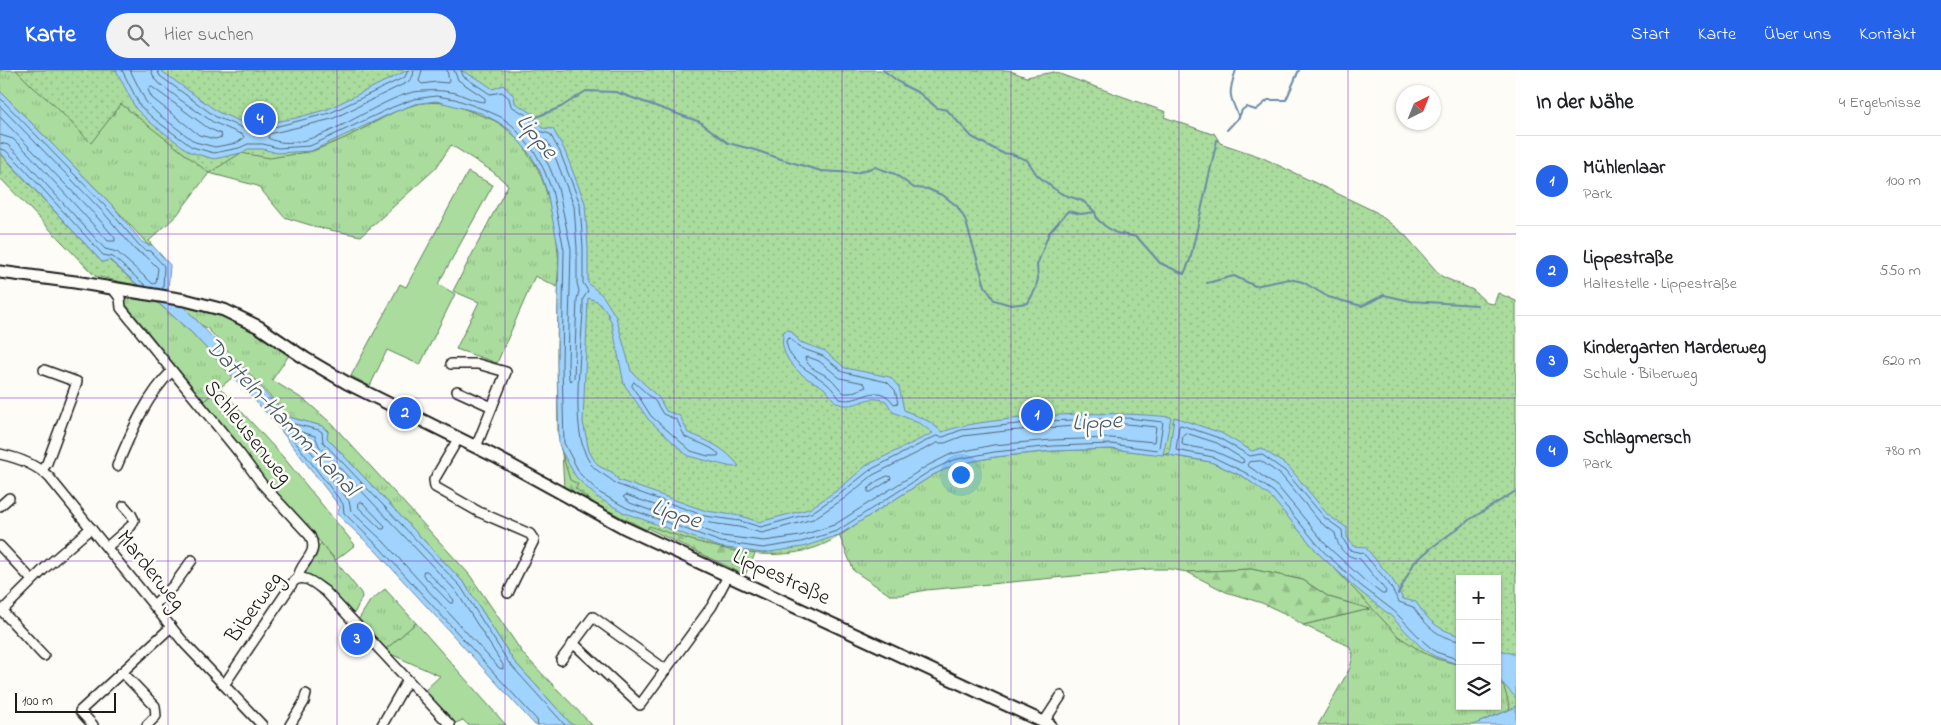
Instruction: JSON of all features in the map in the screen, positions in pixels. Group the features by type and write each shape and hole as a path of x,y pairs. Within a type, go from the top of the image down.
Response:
{"main road":[{"name":"Lippestraße","path":"0,272 185,300 214,307 245,320 347,383 476,447 625,528 1047,723"}],"street":[{"name":"Schleusenweg","path":"113,289 120,298 121,308 240,454 262,484 310,536 314,545 313,549 298,572 298,578"},
{"path":"451,364 478,364 506,372 476,447"},
{"path":"42,470 77,382 44,370"},
{"path":"117,466 140,416 160,385 172,371"},
{"path":"457,391 492,407"},
{"path":"458,439 434,480 435,487 478,512 530,534 534,540 508,592"},
{"name":"Marderweg","path":"0,454 28,462 42,470 171,627 262,725"},
{"path":"0,506 9,498"},
{"path":"106,547 131,526 134,520 124,506"},
{"path":"44,656 2,612 32,580 91,528"},
{"path":"0,546 32,580"},
{"path":"154,605 174,585 192,560"},
{"path":"573,643 640,705 712,606 728,576"},
{"name":"Biberweg","path":"224,685 294,581 298,578 306,579 325,591 450,725"},
{"path":"560,660 593,617 666,670"},
{"path":"93,725 80,711 171,627"},
{"path":"122,672 156,706 156,716 146,725"},
{"path":"382,725 408,680"},
{"path":"290,725 304,702 306,694"},
{"path":"1047,723 1062,696"}],"green space":[{"path":"0,70 116,70 394,112 432,102 441,102 471,110 503,126 526,149 534,162 541,177 555,221 559,253 557,287 535,276 497,363 456,349 479,302 453,291 508,185 492,171 451,145 436,168 361,236 320,228 284,217 258,186 209,173 177,215 149,241 152,245 148,245 112,205 0,91"},
{"path":"16,70 1008,70 1026,77 1054,72 1166,112 1164,117 1212,134 1214,133 1220,143 1261,157 1376,212 1405,235 1441,276 1473,290 1487,303 1494,304 1498,293 1516,301 1516,725 1506,714 1510,708 1504,687 1501,684 1501,575 1456,575 1456,664 1437,659 1422,652 1398,636 1336,570 1274,498 1254,482 1220,462 1182,454 1151,453 1134,449 1021,449 940,466 839,536 817,547 793,553 744,552 720,548 649,526 647,530 595,504 575,488 578,484 570,480 558,434 557,347 559,264 556,229 541,171 529,156 523,144 512,131 501,123 449,103 422,102 400,109 345,138 313,151 270,158 241,153 209,173 121,104 91,143 54,105"},
{"path":"0,153 102,262 109,260 139,286 95,276 0,178"},
{"path":"468,172 493,185 438,284 455,294 420,365 387,350 370,386 351,376 400,284 406,287"},
{"path":"150,296 192,333 233,377 204,401 124,302 125,297 142,300"},
{"path":"178,301 228,313 292,351 272,380 306,401 331,423 469,574 524,655 592,725 572,725 513,660 465,584 327,438 328,431 322,426 289,417 207,328 201,325"},
{"path":"220,388 284,458 355,545 336,560 269,484 204,401"},
{"path":"1111,449 1169,455 1211,462 1244,477 1272,497 1319,554 1357,589 1456,662 1456,710 1501,710 1501,681 1513,693 1514,708 1473,725 1318,725 1350,668 1353,655 1349,646 1303,625 1369,609 1329,597 1303,580 1251,569 1187,572 1170,569 1149,569 926,590 901,595 890,595 854,571 839,535 933,475 954,465 995,457 1053,451"},
{"path":"562,452 756,552 745,575 564,488"},
{"path":"321,543 361,593 362,597 355,612 350,615 326,589 302,572"},
{"path":"1251,569 1303,580 1329,597 1370,609 1303,625 1286,614 1262,603 1226,592 1187,572"},
{"path":"385,589 416,623 384,651 357,622 370,601"},
{"path":"416,623 506,725 468,725 463,720 453,724 423,692 440,676 384,651"}],"water":[{"name":"Lippe","path":"116,70 160,70 218,112 258,129 263,124 296,118 328,109 408,70 460,70 493,89 503,85 514,96 515,103 529,111 542,128 553,129 564,149 585,203 588,283 603,296 616,317 631,371 659,398 666,411 680,416 688,433 716,446 739,466 732,467 688,456 648,419 624,384 612,324 608,314 597,301 588,298 583,422 589,451 594,460 600,467 612,472 618,480 706,511 741,516 759,522 809,509 839,489 867,465 933,433 921,424 893,412 886,401 868,399 851,405 841,405 835,402 823,387 808,379 787,358 784,352 783,338 784,331 790,330 800,342 825,351 845,368 890,377 899,387 904,410 930,422 942,432 961,426 981,423 1058,415 1114,414 1171,417 1163,455 1111,449 1053,451 995,457 954,465 933,475 839,535 803,547 763,553 720,547 625,513 597,497 576,477 559,444 557,365 559,251 547,192 540,171 532,157 510,130 481,113 436,101 415,104 394,112 311,151 277,153 263,149 248,149 241,153 214,159 190,152 151,123 136,109"},
{"name":"Datteln-Hamm-Kanal","path":"0,91 112,205 142,242 152,245 170,265 168,290 280,409 289,417 322,426 328,432 327,438 465,584 513,660 572,725 535,725 375,550 337,514 340,507 271,418 192,333 110,260 102,262 0,152"},
{"path":"1174,417 1221,433 1252,451 1261,448 1289,467 1328,515 1347,528 1347,537 1353,546 1365,547 1392,579 1403,599 1416,602 1434,624 1456,634 1456,664 1434,656 1421,647 1390,615 1357,589 1319,554 1271,497 1244,477 1211,462 1169,455"},
{"path":"1501,650 1516,655 1516,698 1501,681"},
{"path":"1516,705 1516,725 1473,725 1514,708"}],"waterway":[{"path":"883,70 903,85 919,93 937,108 947,110 972,137 1002,153 1027,160 1037,175 1062,194 1083,201 1095,212 1097,219 1105,226 1116,233 1137,237 1160,263 1184,274 1190,260 1217,140"},
{"path":"1227,130 1239,117 1231,94 1236,70"},
{"path":"1239,117 1242,110 1246,107 1256,110 1268,100 1286,100 1299,70"},
{"name":"Lippe","path":"534,118 561,107 586,91 616,92 700,122 728,143 821,171 856,173 875,167 895,174 914,188 928,189 944,196 957,206 965,219 985,286 994,300 1011,305 1028,303 1035,290 1038,279 1037,265 1049,233 1068,211 1081,214 1095,212"},
{"path":"1207,283 1234,276 1255,286 1289,279 1303,282 1328,297 1362,306 1384,295 1410,301 1477,305"},
{"path":"1398,594 1414,563 1431,548 1469,520 1516,491"}],"place":[{"name":"Schlagmersch","path":"260,119"},
{"name":"Lippestraße","path":"405,413"},
{"name":"Mühlenlaar","path":"1037,415"},
{"name":"Kindergarten Marderweg","path":"357,639"}]}
